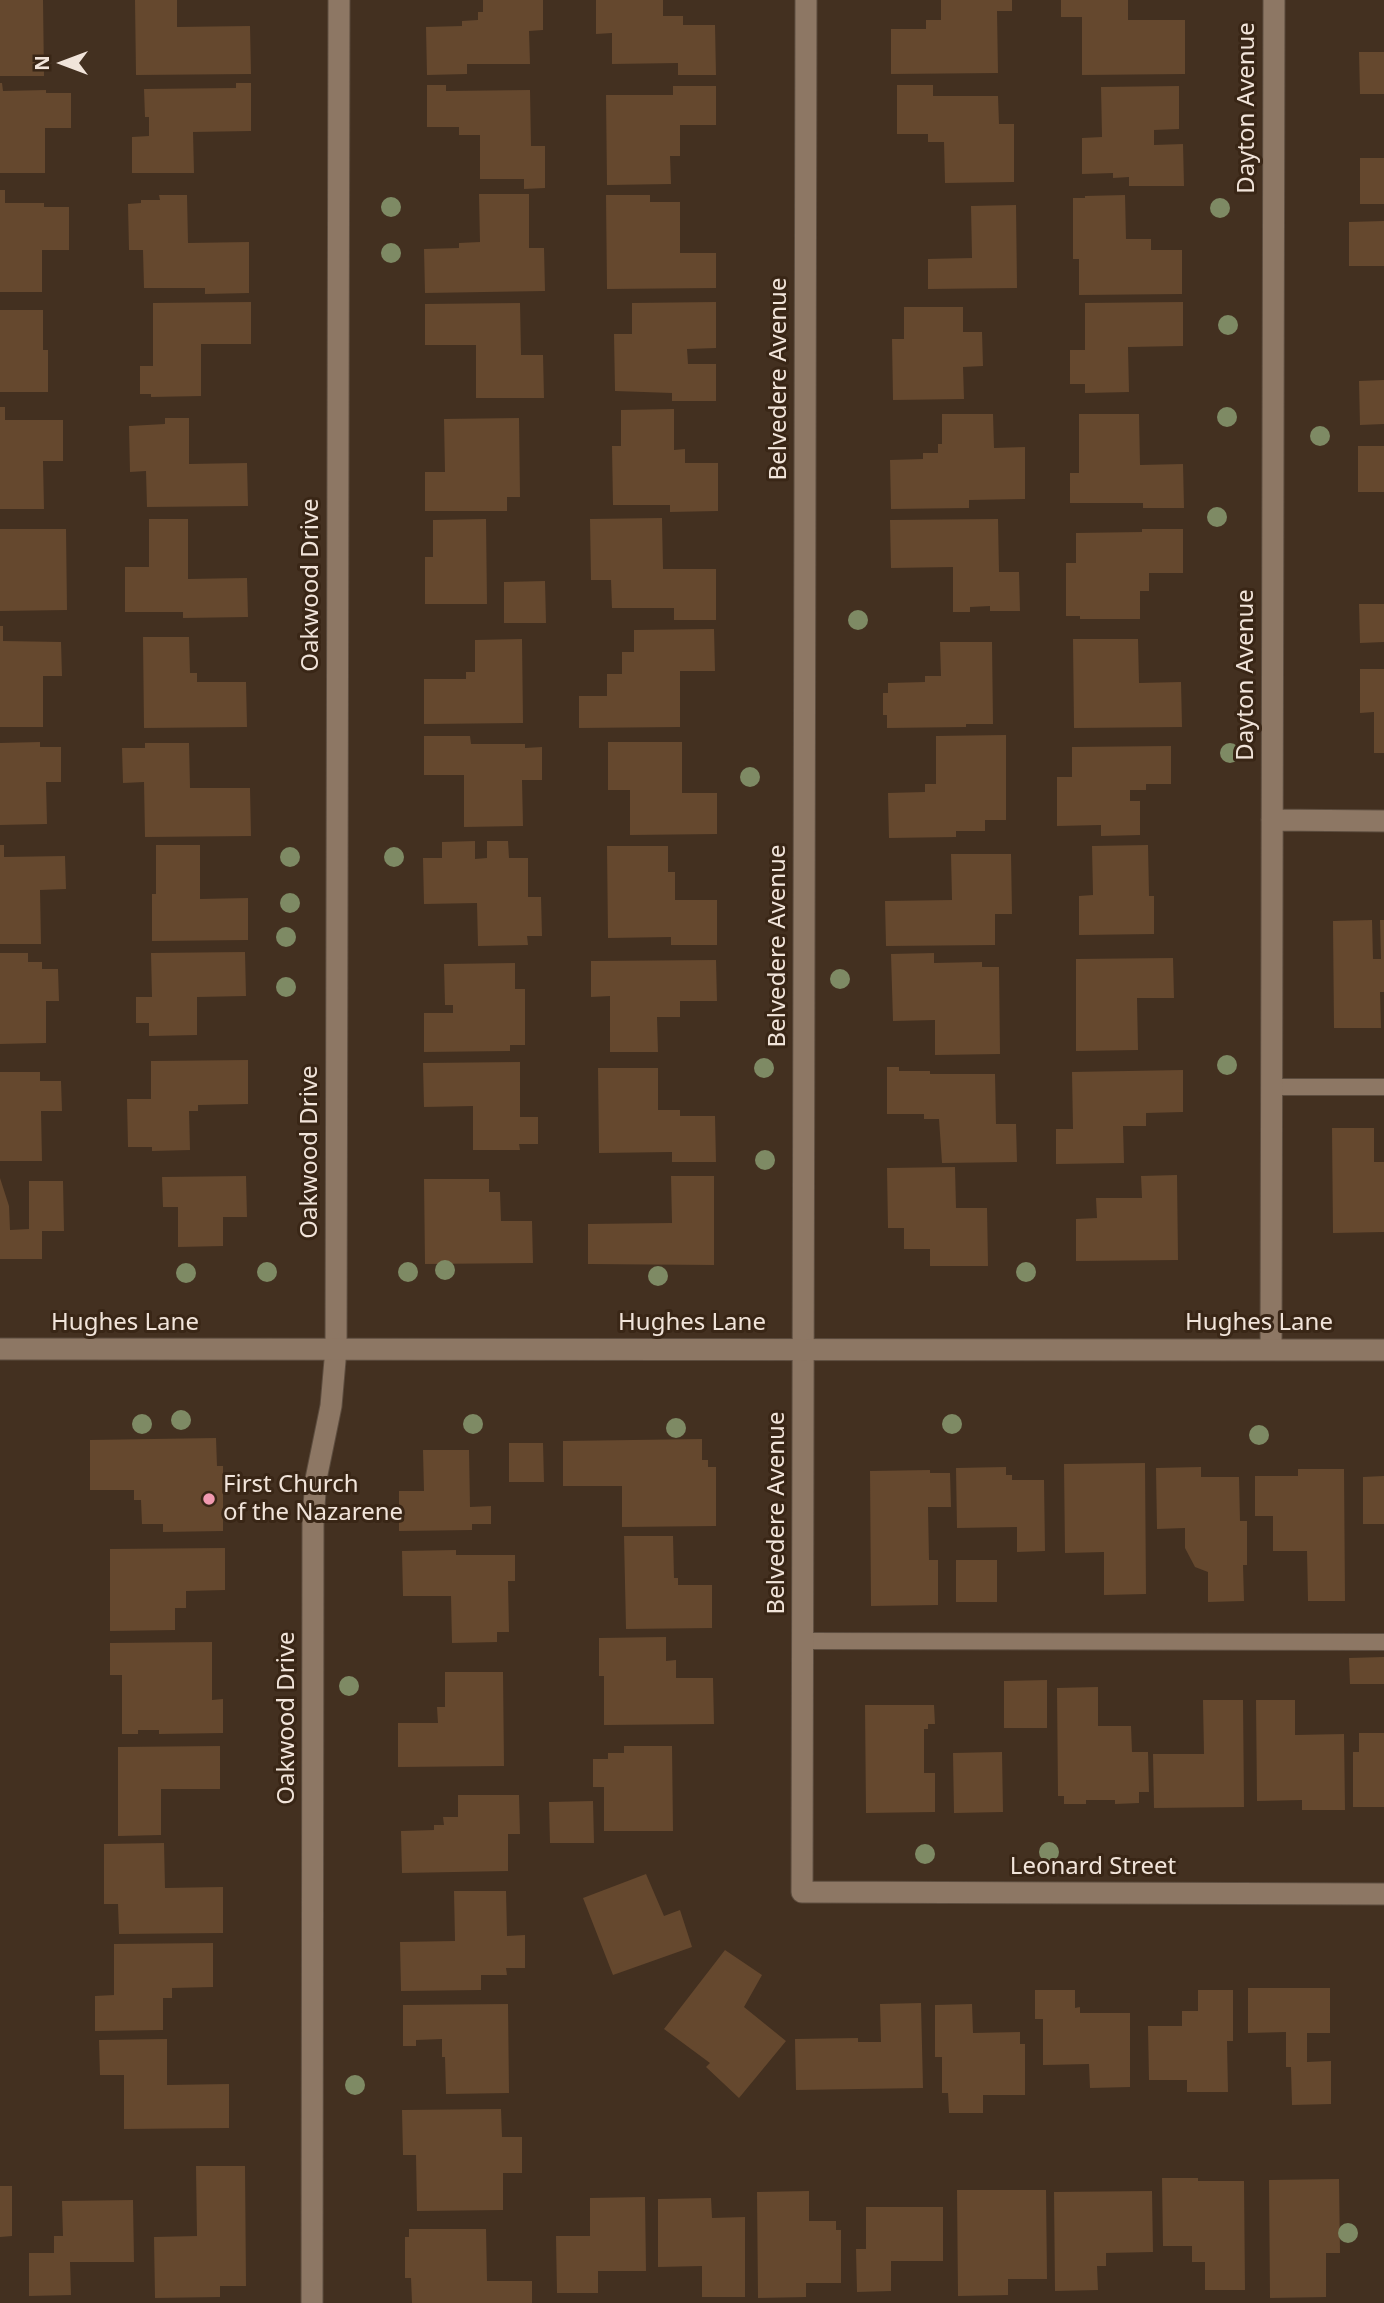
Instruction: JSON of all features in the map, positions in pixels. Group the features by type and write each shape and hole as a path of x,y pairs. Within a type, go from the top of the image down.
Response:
{"street":[{"name":"Oakwood Drive","path":"312,2303 313,1520 316,1479 331,1406 336,1349 339,0"},
{"name":"Belvedere Avenue","path":"802,1892 806,0"},
{"name":"Dayton Avenue","path":"1271,1349 1274,0"},
{"path":"1272,821 1384,821"},
{"name":"Hughes Lane","path":"0,1349 1384,1349"},
{"name":"Leonard Street","path":"802,1892 1384,1894"}],"lane":[{"path":"1272,1087 1384,1087"},
{"path":"803,1641 1384,1642"}],"building":[{"path":"0,0 43,0 44,76 0,76"},
{"path":"135,0 177,0 177,27 250,26 251,74 136,75"},
{"path":"483,0 543,0 543,30 529,31 530,64 467,64 467,74 427,75 426,27 462,26 462,21 478,20 478,12 483,12"},
{"path":"596,0 663,0 663,16 683,16 683,25 715,25 716,75 678,75 678,63 612,64 612,33 596,34"},
{"path":"941,0 1012,0 1012,11 997,11 998,73 891,74 891,29 926,29 926,20 941,20"},
{"path":"1061,0 1128,0 1128,20 1185,20 1185,74 1082,75 1082,17 1061,17"},
{"path":"1359,52 1384,52 1384,94 1360,94"},
{"path":"0,83 3,91 46,90 46,93 71,93 71,128 45,128 45,173 0,173"},
{"path":"236,83 251,83 251,131 193,132 194,173 132,173 132,137 149,136 144,89 236,88"},
{"path":"427,85 446,85 446,91 530,90 531,146 545,146 545,188 524,189 524,179 480,179 480,135 459,135 459,127 427,127"},
{"path":"897,85 933,85 933,96 998,96 999,124 1014,124 1014,182 945,183 944,142 928,142 928,134 897,134"},
{"path":"673,86 716,86 716,125 680,125 680,156 670,156 671,184 607,185 606,95 673,95"},
{"path":"1179,86 1179,129 1154,130 1154,145 1183,144 1184,186 1129,186 1129,177 1113,178 1113,173 1082,174 1082,138 1102,137 1101,87"},
{"path":"1360,158 1384,158 1384,204 1360,204"},
{"path":"0,190 5,190 5,203 44,203 44,207 69,207 69,250 42,250 42,292 0,292"},
{"path":"479,194 529,194 529,248 544,248 545,291 425,293 424,249 459,248 459,243 480,242"},
{"path":"159,195 187,195 188,243 249,242 249,293 205,294 205,288 144,288 143,250 129,250 128,204 141,203 141,200 160,200"},
{"path":"606,195 650,195 650,202 680,202 680,253 716,253 716,288 607,289"},
{"path":"1125,195 1126,239 1151,239 1151,250 1182,250 1182,294 1079,295 1079,259 1073,259 1073,198"},
{"path":"1016,205 1017,288 928,289 928,259 972,258 971,206"},
{"path":"1384,221 1384,266 1349,266 1349,222"},
{"path":"251,302 251,344 201,344 201,396 151,397 151,394 140,394 140,366 153,366 153,303"},
{"path":"716,302 716,348 687,349 688,364 716,364 716,401 672,401 672,393 615,391 614,334 632,334 632,303"},
{"path":"1183,302 1183,346 1128,347 1129,392 1085,393 1085,384 1070,384 1070,350 1085,350 1085,303"},
{"path":"520,303 521,355 543,355 544,398 476,398 476,345 425,345 425,304"},
{"path":"904,307 963,307 963,332 982,332 983,366 963,367 964,399 893,400 892,339 904,339"},
{"path":"0,310 43,310 43,350 48,350 48,392 0,392"},
{"path":"1384,380 1384,424 1360,425 1359,381"},
{"path":"0,407 5,407 5,420 63,420 63,461 43,461 44,509 0,509"},
{"path":"674,409 674,450 685,449 685,463 718,463 718,511 670,512 670,505 613,505 612,446 621,446 621,410"},
{"path":"942,414 993,414 994,448 1025,447 1025,499 969,500 969,508 891,509 890,460 923,459 923,453 938,453 938,444 942,444"},
{"path":"1079,414 1139,414 1140,465 1183,464 1184,508 1143,508 1143,503 1070,503 1070,473 1079,473"},
{"path":"165,418 189,418 189,464 247,463 248,506 147,507 146,471 130,472 129,426 165,424"},
{"path":"519,418 520,497 507,497 507,511 425,511 425,472 445,472 444,419"},
{"path":"1358,446 1384,446 1384,492 1358,492"},
{"path":"662,518 663,569 716,569 716,620 674,620 674,608 612,608 611,580 591,580 590,519"},
{"path":"149,519 188,519 188,579 247,578 248,617 183,618 183,612 125,612 125,567 149,567"},
{"path":"486,519 487,604 425,604 425,557 433,557 433,520"},
{"path":"998,519 999,572 1019,572 1020,611 990,611 990,606 970,607 970,612 953,612 953,567 891,568 890,520"},
{"path":"0,529 66,529 67,610 0,611"},
{"path":"1142,529 1183,529 1183,573 1149,573 1149,591 1140,591 1140,619 1080,619 1080,616 1066,616 1066,563 1076,563 1076,533 1142,532"},
{"path":"545,581 546,623 504,623 504,582"},
{"path":"1359,604 1384,604 1384,642 1360,643"},
{"path":"0,626 3,626 3,641 61,642 62,676 43,676 43,727 0,727"},
{"path":"714,629 715,671 680,671 680,727 579,728 579,696 607,696 607,674 622,674 622,652 634,652 634,630"},
{"path":"143,637 189,637 190,673 197,673 197,682 246,682 247,727 144,728"},
{"path":"522,639 523,723 424,724 424,679 466,679 466,672 475,672 475,640"},
{"path":"1073,639 1138,639 1139,683 1181,682 1182,727 1074,728"},
{"path":"940,642 992,642 993,724 887,728 887,715 883,715 883,693 888,693 888,683 925,682 925,676 941,676"},
{"path":"1360,669 1384,669 1384,753 1374,753 1374,712 1360,713"},
{"path":"1006,735 1006,820 985,820 985,831 956,831 956,837 889,838 888,793 925,792 925,784 936,784 936,736"},
{"path":"424,736 470,736 471,744 525,744 525,748 542,747 542,780 522,780 523,826 464,827 464,775 424,775"},
{"path":"40,742 40,747 61,747 61,782 46,782 47,824 0,825 0,743"},
{"path":"608,742 682,742 682,793 717,793 717,834 630,835 630,790 608,790"},
{"path":"145,743 189,743 190,788 250,788 251,836 145,837 144,782 123,783 122,748 145,748"},
{"path":"1171,746 1171,784 1146,784 1146,790 1130,790 1130,801 1140,801 1140,835 1101,836 1101,825 1057,826 1057,777 1072,777 1072,747"},
{"path":"475,841 475,859 487,858 487,841 508,841 509,858 528,858 528,897 541,897 542,936 527,936 528,945 478,946 477,903 424,904 423,858 442,858 442,842"},
{"path":"0,845 4,845 4,857 65,856 66,889 40,890 41,944 0,944"},
{"path":"156,845 200,845 200,899 248,898 248,940 152,941"},
{"path":"1148,845 1149,896 1154,896 1154,934 1079,935 1079,896 1093,895 1092,846"},
{"path":"607,846 668,846 668,872 675,872 675,900 717,900 717,945 671,945 671,937 608,938"},
{"path":"951,854 1011,854 1012,914 995,914 995,945 886,946 885,901 952,900"},
{"path":"1372,920 1373,959 1381,959 1380,920 1384,920 1381,1028 1334,1028 1333,921"},
{"path":"245,952 246,996 197,997 197,1035 149,1036 149,1023 136,1023 136,997 152,997 151,953"},
{"path":"0,953 28,953 28,962 42,962 42,969 58,969 59,1001 46,1001 46,1043 0,1044"},
{"path":"934,953 934,963 982,962 982,967 999,967 1000,1054 935,1055 935,1020 893,1021 891,954"},
{"path":"1173,958 1174,998 1137,998 1138,1050 1076,1051 1076,959"},
{"path":"716,960 717,1001 680,1001 680,1017 657,1017 658,1052 610,1052 610,996 591,997 591,961"},
{"path":"515,963 515,989 525,989 525,1045 510,1045 510,1051 424,1052 424,1013 453,1013 453,1005 445,1005 444,964"},
{"path":"248,1060 248,1104 198,1105 198,1111 189,1111 190,1150 152,1151 152,1147 128,1147 127,1099 151,1099 151,1061"},
{"path":"520,1062 520,1117 538,1117 538,1144 519,1144 520,1150 473,1150 473,1106 424,1107 423,1063"},
{"path":"887,1067 899,1067 899,1071 930,1071 930,1074 995,1074 996,1124 1016,1124 1017,1162 942,1163 939,1119 924,1119 924,1114 887,1114"},
{"path":"598,1068 658,1068 658,1110 680,1110 680,1116 715,1116 716,1162 672,1162 672,1152 599,1153"},
{"path":"1183,1070 1183,1112 1146,1113 1146,1126 1123,1126 1124,1163 1056,1164 1056,1129 1073,1129 1072,1072"},
{"path":"0,1072 40,1072 40,1081 61,1081 62,1111 41,1111 42,1161 0,1161"},
{"path":"1332,1128 1374,1128 1374,1162 1384,1162 1384,1232 1333,1233"},
{"path":"955,1167 956,1208 987,1208 988,1266 930,1266 930,1249 904,1249 904,1228 888,1228 887,1168"},
{"path":"1177,1175 1178,1260 1076,1261 1076,1219 1097,1218 1096,1198 1142,1198 1141,1176"},
{"path":"246,1176 247,1217 223,1217 223,1246 178,1247 178,1207 163,1207 162,1177"},
{"path":"671,1176 714,1176 714,1265 588,1264 588,1224 672,1223"},
{"path":"0,1178 9,1206 10,1230 29,1229 29,1181 63,1181 64,1231 42,1231 42,1259 0,1259"},
{"path":"424,1179 489,1179 489,1192 500,1192 501,1221 532,1221 533,1263 425,1264"},
{"path":"216,1438 217,1466 223,1466 223,1531 163,1532 163,1524 142,1524 141,1500 134,1500 134,1490 90,1490 90,1440"},
{"path":"702,1439 702,1460 708,1460 708,1467 716,1467 716,1526 622,1527 622,1486 563,1486 563,1441"},
{"path":"509,1443 543,1443 544,1482 509,1482"},
{"path":"423,1450 469,1450 470,1507 491,1506 491,1524 472,1524 472,1530 399,1531 399,1491 424,1491"},
{"path":"1145,1463 1146,1594 1104,1595 1104,1552 1065,1553 1064,1464"},
{"path":"1006,1467 1006,1475 1012,1475 1012,1480 1044,1480 1045,1551 1017,1552 1017,1527 957,1528 956,1468"},
{"path":"1201,1467 1201,1477 1239,1477 1240,1521 1247,1521 1247,1565 1243,1565 1244,1601 1208,1602 1208,1572 1195,1567 1185,1548 1185,1528 1157,1529 1156,1468"},
{"path":"1298,1469 1344,1469 1345,1601 1308,1601 1307,1551 1273,1551 1273,1516 1255,1516 1255,1476 1298,1476"},
{"path":"930,1470 930,1473 950,1473 951,1507 928,1507 929,1560 938,1560 938,1605 871,1606 870,1471"},
{"path":"1384,1476 1384,1524 1363,1524 1363,1477"},
{"path":"624,1536 673,1536 674,1578 678,1578 678,1585 712,1585 712,1628 626,1629"},
{"path":"225,1548 225,1590 186,1591 186,1608 175,1608 175,1630 110,1631 110,1549"},
{"path":"456,1550 456,1555 515,1555 515,1581 508,1581 509,1632 497,1632 497,1642 452,1643 451,1596 403,1596 402,1551"},
{"path":"956,1560 997,1560 997,1602 956,1602"},
{"path":"666,1637 666,1661 676,1660 676,1678 713,1678 714,1724 604,1725 604,1676 599,1676 599,1638"},
{"path":"212,1642 212,1700 223,1699 223,1733 159,1734 159,1730 138,1730 138,1734 122,1734 122,1675 110,1675 110,1643"},
{"path":"1384,1657 1384,1684 1350,1684 1349,1658"},
{"path":"445,1672 503,1672 504,1766 398,1767 398,1723 438,1723 437,1707 445,1707"},
{"path":"1047,1680 1047,1728 1004,1728 1004,1681"},
{"path":"1098,1687 1098,1726 1131,1726 1132,1752 1148,1752 1149,1792 1139,1792 1139,1803 1115,1804 1115,1800 1086,1800 1086,1804 1064,1804 1064,1796 1058,1796 1057,1688"},
{"path":"1203,1700 1243,1700 1244,1807 1154,1808 1153,1754 1204,1754"},
{"path":"1256,1700 1295,1700 1295,1735 1344,1734 1345,1810 1302,1810 1302,1800 1257,1801"},
{"path":"865,1705 934,1705 935,1724 928,1724 928,1729 924,1729 924,1773 935,1773 935,1812 866,1813"},
{"path":"1359,1733 1384,1733 1384,1807 1353,1807 1353,1752 1359,1752"},
{"path":"220,1746 220,1789 161,1789 161,1835 118,1836 118,1747"},
{"path":"624,1746 672,1746 673,1831 604,1831 604,1787 593,1787 593,1759 608,1759 608,1753 624,1753"},
{"path":"1002,1752 1003,1812 954,1813 953,1753"},
{"path":"458,1795 519,1795 520,1834 508,1834 508,1871 402,1873 401,1831 434,1830 434,1825 444,1825 443,1817 458,1817"},
{"path":"593,1801 594,1843 550,1843 549,1802"},
{"path":"164,1843 165,1888 223,1887 223,1933 119,1934 118,1904 104,1904 104,1844"},
{"path":"646,1874 664,1916 680,1910 692,1947 613,1975 583,1898"},
{"path":"454,1891 506,1891 507,1936 525,1935 525,1968 506,1968 507,1975 481,1975 481,1990 401,1991 400,1942 455,1941"},
{"path":"213,1943 213,1987 172,1988 172,1998 163,1998 163,2030 95,2031 95,1996 114,1995 114,1944"},
{"path":"725,1950 762,1975 744,2007 786,2041 739,2098 706,2067 710,2063 664,2029"},
{"path":"1248,1988 1330,1988 1330,2033 1307,2033 1307,2062 1331,2061 1331,2104 1292,2105 1291,2067 1286,2067 1286,2032 1248,2033"},
{"path":"1035,1990 1075,1990 1075,2008 1080,2007 1080,2013 1130,2013 1130,2087 1090,2088 1089,2064 1043,2065 1043,2019 1035,2019"},
{"path":"1198,1990 1233,1990 1233,2041 1227,2041 1228,2092 1187,2092 1187,2080 1149,2080 1148,2026 1182,2026 1182,2011 1198,2011"},
{"path":"921,2003 923,2088 796,2090 795,2039 858,2038 858,2042 881,2042 880,2004"},
{"path":"508,2004 509,2093 446,2094 442,2039 416,2040 416,2046 403,2046 403,2005"},
{"path":"972,2004 973,2033 1020,2032 1020,2044 1025,2044 1025,2095 983,2095 983,2113 949,2113 948,2093 942,2093 942,2057 935,2057 935,2005"},
{"path":"167,2039 167,2085 229,2084 229,2128 124,2129 124,2075 100,2075 99,2040"},
{"path":"501,2109 502,2137 522,2137 522,2173 503,2173 503,2210 417,2211 416,2155 403,2155 402,2110"},
{"path":"196,2166 245,2166 246,2286 220,2286 220,2297 155,2298 154,2237 197,2236"},
{"path":"1162,2178 1244,2181 1245,2290 1205,2290 1205,2262 1192,2262 1192,2246 1163,2246"},
{"path":"1339,2179 1340,2253 1326,2253 1326,2297 1270,2298 1269,2180"},
{"path":"0,2186 12,2186 12,2236 0,2237"},
{"path":"957,2190 1046,2190 1047,2279 1008,2279 1008,2295 958,2296"},
{"path":"809,2191 809,2221 836,2221 836,2230 841,2230 841,2283 806,2283 806,2297 758,2298 757,2192"},
{"path":"1152,2191 1153,2252 1106,2253 1106,2266 1097,2266 1098,2290 1055,2291 1054,2192"},
{"path":"645,2197 646,2271 598,2271 598,2293 557,2293 556,2236 590,2236 590,2198"},
{"path":"711,2198 712,2218 745,2217 745,2297 702,2297 702,2266 658,2267 658,2199"},
{"path":"133,2200 134,2262 70,2262 71,2295 29,2296 29,2253 54,2253 54,2236 63,2236 62,2201"},
{"path":"866,2207 943,2207 943,2261 891,2261 891,2291 857,2292 856,2249 866,2249"},
{"path":"409,2229 486,2229 487,2281 532,2281 532,2303 412,2303 411,2278 405,2278 405,2237 409,2237"}],"place":[{"name":"First Church of the Nazarene","path":"209,1499"}]}
